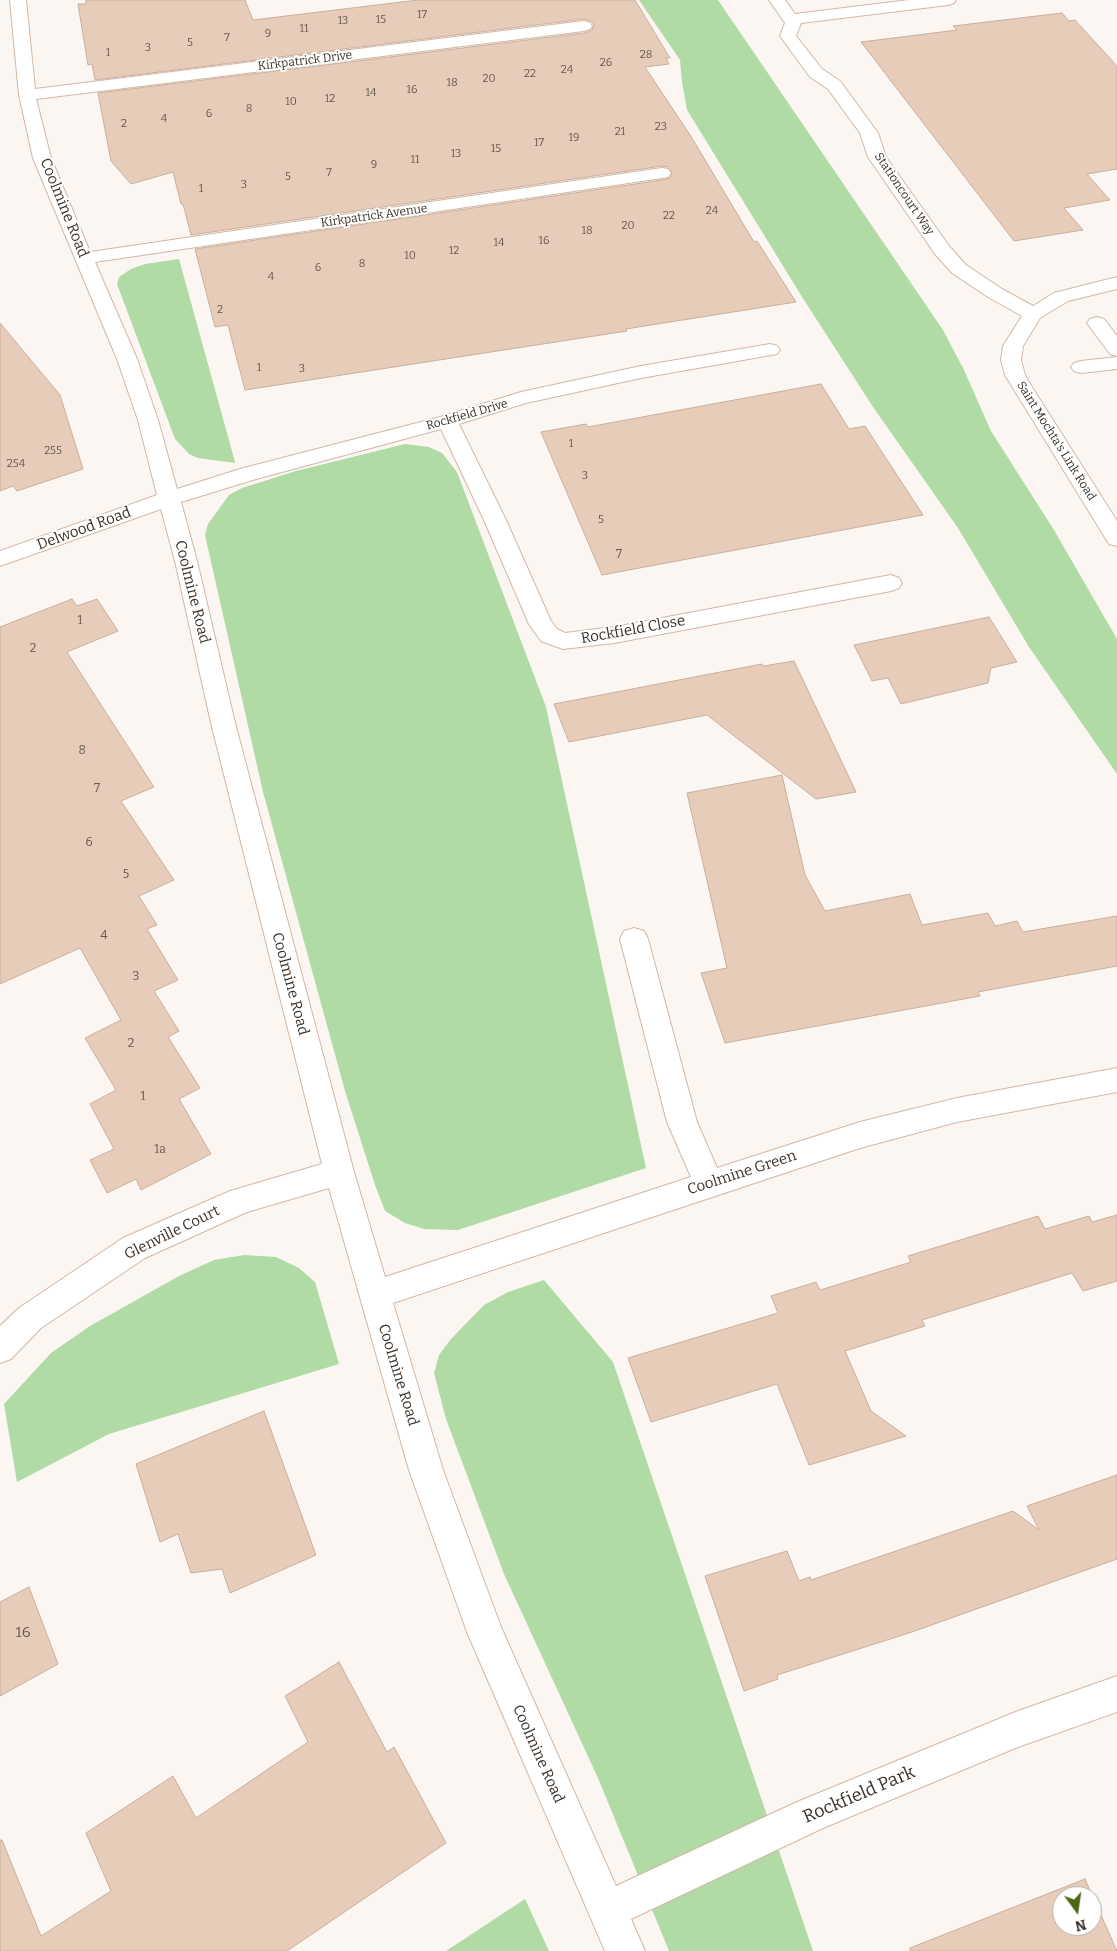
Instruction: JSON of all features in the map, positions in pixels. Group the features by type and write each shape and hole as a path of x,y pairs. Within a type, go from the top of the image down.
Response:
{"street":[{"name":"Coolmine Road","path":"18,0 27,96 42,158 127,360 148,420 186,561 223,723 339,1172 426,1470 485,1632 625,1951"},
{"path":"777,0 792,19 948,0"},
{"name":"Stationcourt Way","path":"792,19 793,23 788,36 816,73 834,85 869,133 877,157 942,250 959,270 994,294 1033,314"},
{"name":"Kirkpatrick Drive","path":"27,96 584,26"},
{"name":"Kirkpatrick Avenue","path":"84,258 662,173"},
{"name":"Saint Mochta's Link Road","path":"1117,283 1061,297 1033,314 1013,346 1011,360 1015,375 1117,539"},
{"path":"1097,323 1117,350"},
{"name":"Rockfield Drive","path":"168,499 254,472 447,421 521,398 641,372 770,350"},
{"path":"1081,367 1117,363"},
{"name":"Rockfield Close","path":"447,421 495,520 541,624 549,635 564,641 614,635 891,583"},
{"name":"Delwood Road","path":"0,560 168,499"},
{"path":"634,939 682,1122 709,1184"},
{"name":"Coolmine Green","path":"374,1295 533,1241 860,1135 957,1110 1117,1080"},
{"name":"Glenville Court","path":"0,1348 30,1318 134,1248 241,1200 339,1172"},
{"name":"Rockfield Park","path":"608,1910 810,1815 1018,1729 1117,1694"}],"green space":[{"path":"639,0 718,0 943,330 964,370 991,431 1054,530 1117,639 1117,774 1029,647 958,528 873,407 804,300 687,110 680,60"},
{"path":"179,259 235,463 198,458 189,454 175,439 117,284 119,277 131,269 145,264"},
{"path":"405,444 429,447 442,453 457,472 546,707 646,1168 458,1230 424,1229 405,1223 385,1211 375,1185 345,1091 263,792 205,535 208,524 229,495 242,488 296,471"},
{"path":"244,1255 276,1257 299,1268 315,1282 339,1364 109,1434 17,1482 4,1404 51,1353 90,1326 179,1276 214,1260"},
{"path":"544,1280 613,1362 813,1951 669,1951 598,1778 504,1574 446,1419 434,1373 439,1355 451,1339 484,1305 508,1292"},
{"path":"525,1899 549,1951 446,1951"}],"building":[{"path":"86,0 245,0 253,20 418,0 635,0 670,58 666,58 669,64 645,67 692,138 754,242 757,241 796,302 626,329 627,331 245,390 228,325 215,327 195,249 662,180 670,178 672,172 668,167 662,166 191,235 173,172 131,184 111,161 98,93 584,33 592,30 594,25 591,21 584,19 95,80 92,64 88,65 78,4 86,4"},
{"path":"1062,13 1069,21 1075,20 1117,66 1117,169 1087,174 1110,200 1064,208 1083,230 1014,241 861,42 957,30 953,26"},
{"path":"0,323 60,395 83,469 17,491 13,486 0,491"},
{"path":"821,384 849,429 865,426 923,515 602,575 541,432 586,424 588,427"},
{"path":"72,599 77,606 97,599 118,631 67,652 154,787 121,801 174,880 139,896 157,925 147,929 178,980 154,991 179,1031 168,1037 200,1088 179,1099 211,1154 141,1190 136,1179 107,1193 90,1160 114,1149 90,1104 116,1090 85,1038 121,1020 80,948 0,984 0,627"},
{"path":"989,617 1017,662 991,668 988,683 901,704 888,678 872,681 854,645"},
{"path":"794,661 856,792 816,799 707,715 569,742 554,704 762,664 763,666"},
{"path":"782,775 805,875 825,911 910,894 922,925 988,913 995,926 1017,921 1023,932 1117,916 1117,966 978,992 980,996 725,1043 701,973 727,968 687,793"},
{"path":"1117,1215 1117,1281 1083,1291 1072,1273 922,1320 925,1326 845,1351 871,1411 906,1436 809,1465 777,1384 651,1422 628,1358 778,1313 771,1296 816,1282 820,1290 911,1262 908,1256 1038,1216 1045,1229 1089,1216 1092,1222"},
{"path":"264,1411 316,1555 230,1593 222,1569 191,1573 178,1534 160,1542 136,1464"},
{"path":"1117,1475 1117,1559 909,1633 777,1675 778,1679 744,1691 705,1576 787,1551 799,1581 810,1577 811,1580 1013,1511 1039,1530 1027,1506"},
{"path":"29,1587 58,1664 0,1696 0,1602"},
{"path":"339,1662 387,1752 394,1747 446,1843 287,1951 0,1951 0,1840 2,1840 41,1936 111,1891 86,1833 173,1776 196,1818 308,1742 285,1696"},
{"path":"1085,1879 1088,1886 1067,1886"},
{"path":"1052,1892 1052,1936 1102,1936 1102,1917 1117,1951 910,1951 910,1948"}]}
